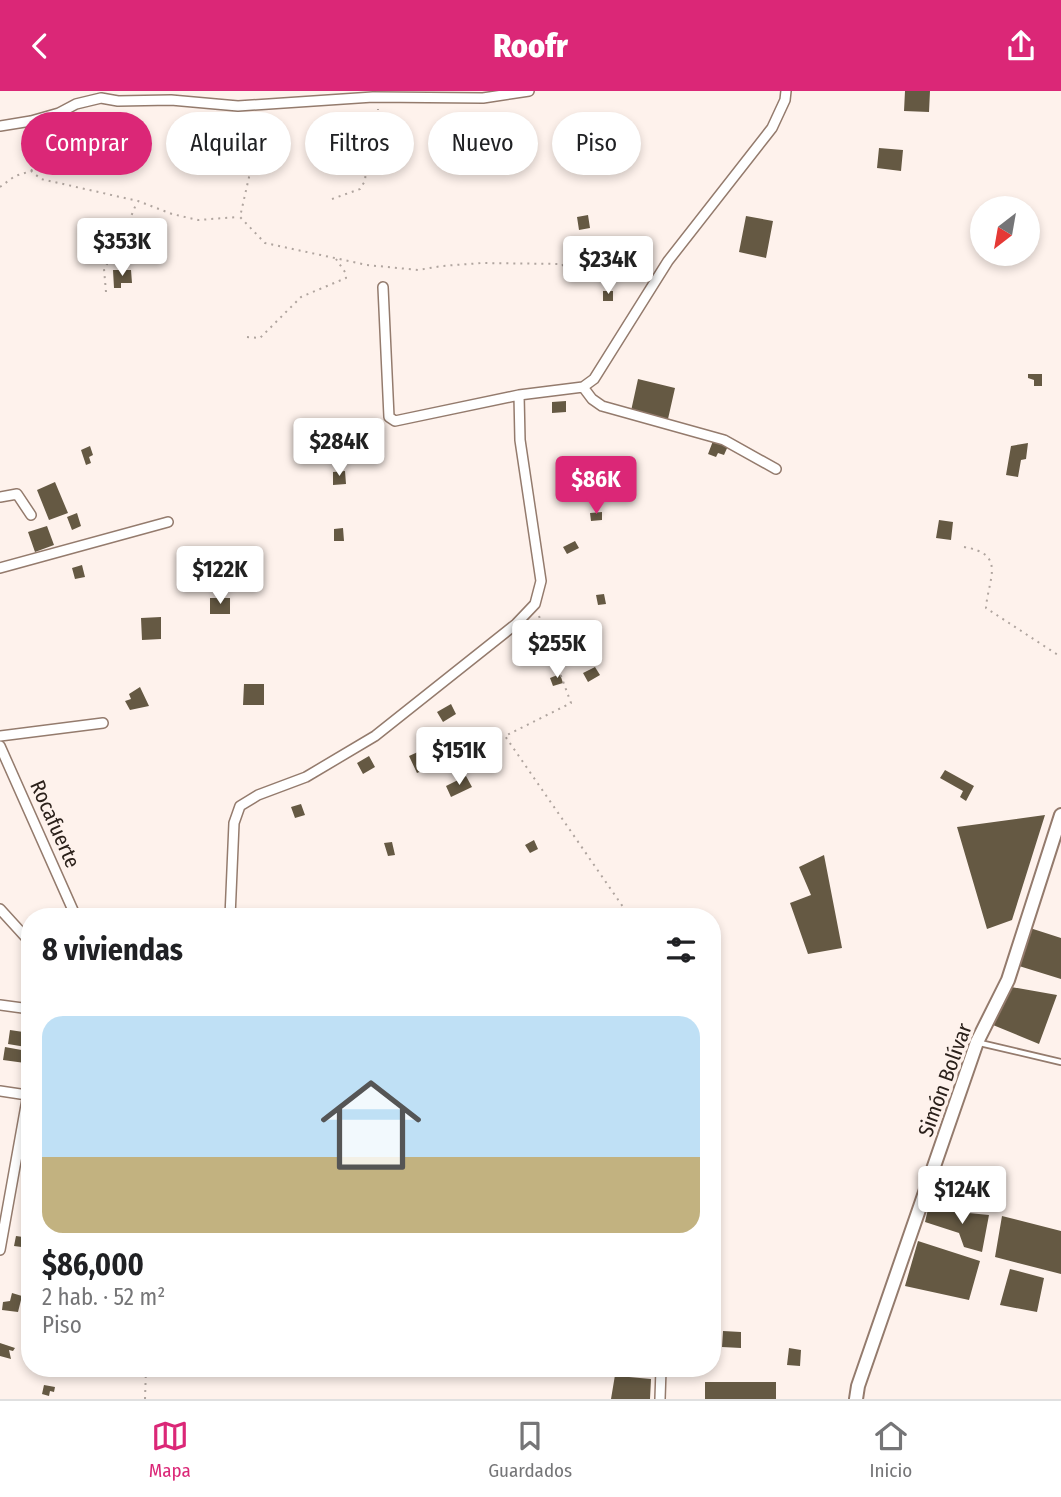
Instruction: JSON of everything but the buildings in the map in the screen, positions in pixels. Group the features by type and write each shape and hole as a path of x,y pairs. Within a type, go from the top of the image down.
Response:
{"street":[{"path":"0,126 31,121 101,98 238,106 378,97 483,98 529,91"},
{"path":"383,287 389,418 395,421 519,395 583,387 594,379 668,261 772,128 785,100 786,91"},
{"path":"583,387 592,399 602,406 724,440 776,469"},
{"path":"230,908 234,823 240,806 258,795 306,777 375,736 516,624 535,604 541,581 520,440 519,395"},
{"path":"0,498 17,493 32,515"},
{"path":"0,568 168,522"},
{"path":"0,736 103,723"},
{"name":"Rocafuerte","path":"0,746 72,908"},
{"name":"Simón Bolívar","path":"856,1399 858,1386 977,1042 1008,980 1061,815"},
{"path":"0,909 21,932"},
{"path":"0,1005 21,1008"},
{"path":"0,1091 21,1094"},
{"path":"0,1250 21,1129"},
{"path":"660,1399 661,1377"}],"lane":[{"path":"977,1042 1061,1062"}],"path":[{"path":"332,199 360,190 365,181 368,145 378,116 378,97"},
{"path":"240,217 266,104"},
{"path":"0,187 21,174"},
{"path":"36,175 41,179 138,201 172,214 198,220 240,217"},
{"path":"106,292 104,269 121,241 138,201"},
{"path":"240,217 265,243 367,265 418,270 482,263 562,264 564,267 597,267 658,277"},
{"path":"247,337 260,338 301,297 346,278 335,258"},
{"path":"964,547 975,549 990,559 994,572 986,608 1061,657"},
{"path":"535,604 571,703 505,736 624,908"},
{"path":"145,1399 146,1377"}]}
